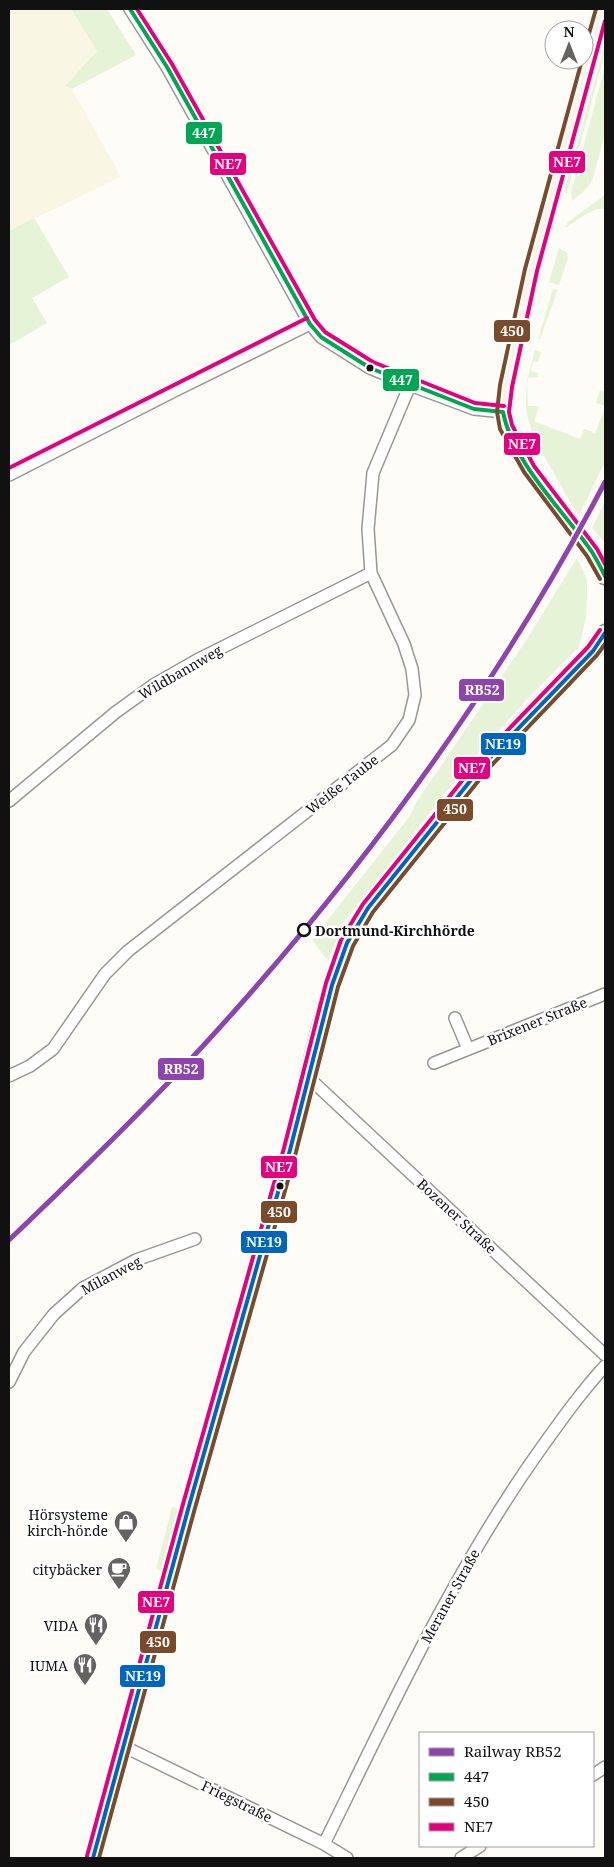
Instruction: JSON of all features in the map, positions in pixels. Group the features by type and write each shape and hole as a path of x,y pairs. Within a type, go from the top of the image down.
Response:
{"main road":[{"path":"602,9 531,270 506,386 503,412 506,427 529,469 592,553 605,576"},
{"path":"94,1858 309,1078 332,985 347,943 356,925 368,908 483,765 593,651 605,633"}],"street":[{"path":"130,9 167,66 310,324 321,338 370,368 410,385 474,409 503,412"},
{"path":"9,475 310,324"},
{"name":"Weiße Taube","path":"9,1076 30,1066 53,1048 105,974 128,951 392,745 409,720 415,695 412,669 404,644 371,573 368,529 373,473 410,385"},
{"name":"Wildbannweg","path":"9,801 116,712 155,684 197,660 371,573"},
{"name":"Brixener Straße","path":"434,1063 605,994"},
{"path":"454,1018 468,1048"},
{"name":"Bozener Straße","path":"309,1078 605,1354"},
{"name":"Milanweg","path":"9,1382 24,1352 54,1314 83,1288 136,1260 195,1239"},
{"name":"Meraner Straße","path":"324,1844 437,1617 481,1539 525,1471 583,1390 605,1366"},
{"name":"Friegstraße","path":"125,1747 324,1844 347,1858"},
{"path":"594,1774 605,1767"},
{"path":"460,1858 478,1847"}],"shaded area":[{"path":"9,9 71,9 97,51 65,86 72,89 121,177 9,231"}],"green space":[{"path":"71,9 107,9 136,55 72,89 65,86 97,51"},
{"path":"605,44 605,52 566,193 564,191"},
{"path":"605,66 605,133 590,184 572,201 571,193"},
{"path":"605,195 605,209 590,212 565,228 568,222"},
{"path":"34,218 69,277 32,298 47,323 9,345 9,231"},
{"path":"559,248 567,253 568,258 559,285 549,282"},
{"path":"553,289 558,290 540,339 538,339"},
{"path":"535,350 541,352 538,362 533,362 531,371 538,373 538,377 528,378"},
{"path":"527,384 528,406 539,406 534,421 580,439 584,429 595,433 605,408 605,462 579,515 531,429 527,416"},
{"path":"605,388 605,406 596,403 600,390 604,391"},
{"path":"605,501 605,543 592,528"},
{"path":"577,558 587,580 586,617 579,647 527,699 462,772 344,922 328,961 312,940 409,817 417,801 525,642"},
{"path":"172,1507 179,1509 162,1571 156,1569"}],"rail line":[{"name":"RB52","path":"9,1240 107,1145 202,1047 316,916 370,848 472,706 519,633 605,482"}],"transit line":[{"name":"447","path":"130,9 167,67 310,324 321,337 370,368 474,409 503,412"},
{"name":"NE7","path":"137,9 172,64 315,320 325,332 373,362 475,403 504,406"},
{"name":"450","path":"593,20 596,9"},
{"name":"NE7","path":"605,21 537,271 512,387 509,412 512,425 534,466 597,549 605,564"},
{"name":"450","path":"579,70 525,269 500,385 497,412 500,429 524,472 587,556 600,579"},
{"name":"NE7","path":"9,468 307,318"},
{"name":"447","path":"503,412 517,449 528,468 592,552 605,576"},
{"name":"NE7","path":"87,1856 183,1504 284,1148 326,983 341,940 363,904 478,761 588,647 600,630"},
{"name":"NE19","path":"93,1858 189,1506 290,1150 332,985 347,943 368,908 483,765 593,651 605,633"},
{"name":"450","path":"99,1858 195,1508 296,1152 338,987 353,946 373,912 488,769 597,655 605,644"}],"place":[{"name":"Dortmund-Kirchhörde","path":"304,930"},
{"name":"Hörsysteme kirch-hör.de","path":"126,1543"},
{"name":"citybäcker","path":"119,1590"},
{"name":"VIDA","path":"96,1646"},
{"name":"IUMA","path":"85,1686"}]}
